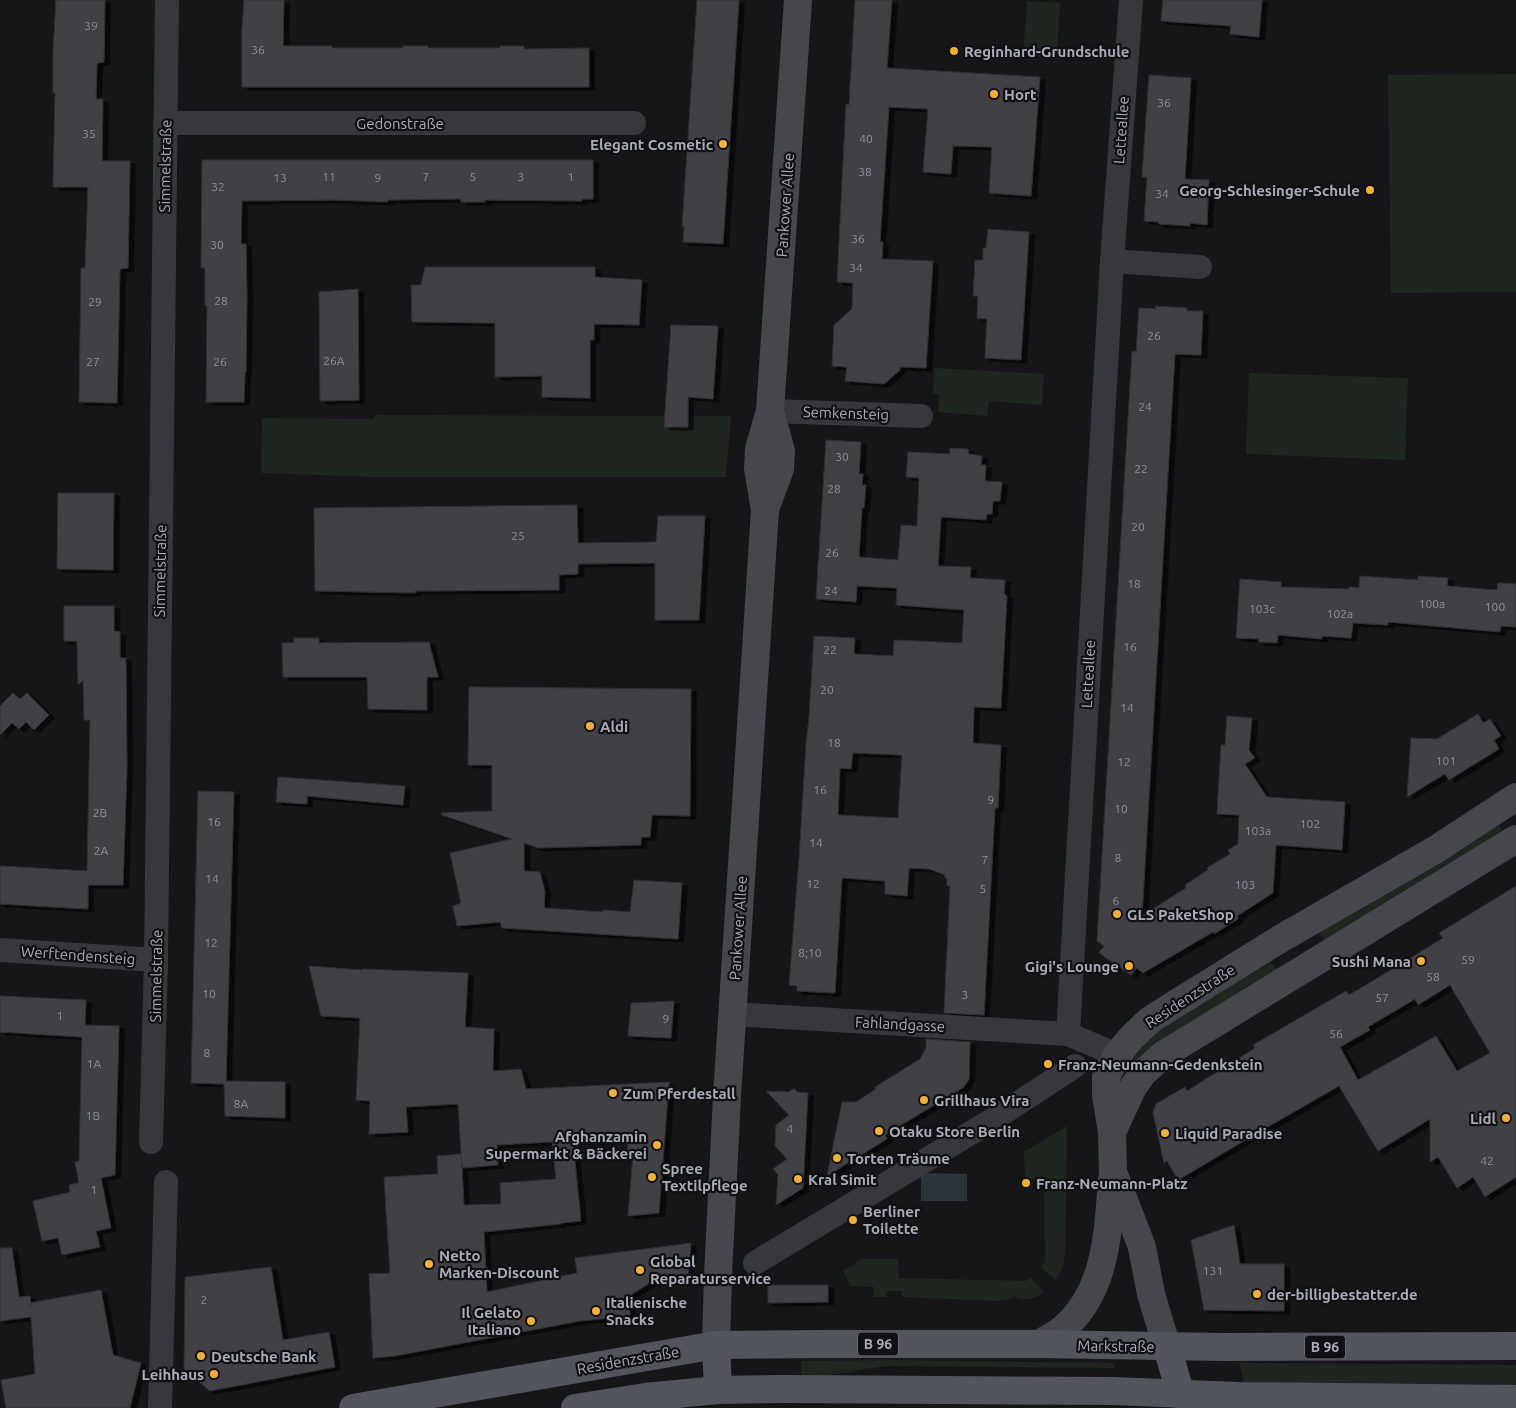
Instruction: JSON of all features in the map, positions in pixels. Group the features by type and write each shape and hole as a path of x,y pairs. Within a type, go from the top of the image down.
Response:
{"main road":[{"name":"Pankower Allee","path":"716,1345 718,1266 732,1014 765,510 758,468 759,449 770,411 798,0"},
{"name":"Residenzstraße","path":"1113,1172 1112,1132 1106,1095 1106,1077 1117,1055 1150,1020 1288,934 1435,850 1516,797"},
{"path":"1112,1132 1133,1087 1144,1072 1163,1055 1516,839"},
{"path":"1039,1344 1064,1328 1080,1310 1096,1284 1106,1246 1113,1172"},
{"path":"1113,1172 1142,1248 1151,1294 1183,1401"},
{"name":"Residenzstraße","path":"353,1408 716,1345"},
{"path":"716,1345 718,1390"},
{"name":"Markstraße","path":"716,1345 1516,1346"},
{"path":"587,1407 645,1397 718,1390 1113,1391 1183,1401 1516,1399"}],"street":[{"name":"Simmelstraße","path":"151,1142 156,960 168,0"},
{"name":"Letteallee","path":"1068,1034 1112,261 1131,0"},
{"name":"Gedonstraße","path":"165,123 634,123"},
{"path":"1112,261 1200,267"},
{"name":"Semkensteig","path":"770,411 921,416"},
{"name":"Werftendensteig","path":"0,950 156,960"},
{"name":"Fahlandgasse","path":"732,1014 1068,1034"},
{"path":"1068,1034 1117,1055"},
{"path":"754,1263 989,1122 1075,1066"},
{"path":"160,1408 166,1182"}],"shaded area":[{"path":"1027,1 1060,3 1057,57 1023,55"},
{"path":"1516,74 1516,292 1391,293 1388,75"},
{"path":"934,368 1044,374 1042,405 989,401 987,416 938,412 939,395 933,394"},
{"path":"1249,373 1408,378 1405,460 1246,454"},
{"path":"374,415 731,416 726,477 372,477 261,473 262,418 373,419"},
{"path":"1497,822 1504,834 1326,943 1317,929"},
{"path":"1269,960 1277,970 1277,973 1142,1055 1134,1062 1129,1063 1136,1051 1163,1025"},
{"path":"1067,1126 1065,1255 1063,1268 1056,1280 1040,1267 1045,1262 1044,1179 1025,1178 1024,1152"},
{"path":"921,1173 967,1174 967,1201 921,1201"},
{"path":"861,1259 898,1259 899,1278 1026,1281 1030,1277 1044,1292 1029,1299 1013,1296 1011,1299 995,1301 902,1297 902,1291 887,1291 886,1297 874,1297 874,1287 850,1286 843,1271"},
{"path":"895,1360 1113,1363 1115,1365 1113,1368 889,1366 801,1379 801,1361"},
{"path":"1239,1363 1516,1365 1516,1386 1244,1382"}],"building":[{"path":"56,0 105,0 104,62 97,63 96,99 103,99 102,161 130,161 128,268 120,269 117,403 79,402 81,268 85,268 88,187 53,187 55,93 53,93 53,52"},
{"path":"244,0 284,0 283,46 332,46 332,48 428,46 428,48 500,48 500,46 524,46 524,49 589,48 589,87 242,87"},
{"path":"697,0 739,0 723,244 683,242 684,226 682,227"},
{"path":"855,0 892,0 887,68 1040,77 1031,196 989,193 992,147 953,146 951,174 923,172 928,109 889,107 880,242 883,242 882,259 933,261 926,368 900,367 900,370 884,384 845,381 847,367 832,366 834,325 852,309 853,283 837,282 846,104 849,105"},
{"path":"1163,0 1262,0 1259,37 1230,34 1231,26 1161,21"},
{"path":"1149,75 1191,78 1185,179 1209,180 1207,225 1190,223 1190,226 1144,221 1147,177 1142,177"},
{"path":"202,160 593,160 593,199 582,199 582,201 485,200 485,202 461,202 461,199 388,200 388,202 334,200 242,201 241,244 246,244 247,297 244,402 206,402 207,306 205,305 205,268 201,268"},
{"path":"988,229 1029,232 1021,360 985,358 987,319 977,318 978,296 973,296 975,260 983,260 983,248 986,248"},
{"path":"425,267 595,267 595,277 642,280 639,325 594,324 594,340 590,340 590,398 542,397 542,376 495,377 495,323 412,322 411,285 421,285"},
{"path":"358,289 359,400 320,401 319,292"},
{"path":"1155,306 1187,308 1187,311 1203,311 1201,355 1175,354 1142,916 1186,888 1185,885 1208,870 1207,868 1230,854 1228,850 1238,844 1239,815 1217,814 1221,745 1225,745 1227,716 1252,718 1249,750 1255,758 1245,764 1267,797 1345,802 1342,850 1276,845 1273,893 1237,916 1238,919 1214,934 1213,932 1143,973 1136,968 1131,975 1099,953 1104,946 1097,941 1132,351 1136,352 1139,308 1156,309"},
{"path":"671,325 718,326 713,399 688,397 688,427 664,427"},
{"path":"826,440 861,442 859,474 863,474 862,485 866,485 864,508 862,508 859,557 898,560 901,525 917,526 919,478 906,477 908,452 950,454 950,448 968,449 969,454 982,456 981,465 986,465 985,481 1002,482 1000,501 993,501 992,514 987,514 986,520 941,517 938,566 971,567 970,578 1005,580 1004,594 1007,596 1001,708 974,707 973,743 1001,745 998,808 995,808 984,1015 944,1013 950,886 947,886 945,875 929,869 909,868 907,896 885,894 885,881 842,878 835,993 797,991 797,986 789,985 814,636 855,638 854,654 893,656 894,640 962,643 964,610 896,605 897,588 857,586 856,602 816,599","holes":["853,753 902,755 898,818 838,815 840,768 851,769"]},
{"path":"58,493 114,493 113,570 57,569"},
{"path":"577,505 578,543 656,542 658,516 705,516 699,620 655,620 655,563 578,564 578,574 559,575 559,590 415,591 416,593 315,591 314,508"},
{"path":"1360,576 1418,580 1418,576 1448,578 1447,586 1497,590 1498,583 1516,584 1516,627 1501,626 1500,632 1388,622 1388,625 1353,623 1351,638 1322,636 1322,639 1278,635 1277,643 1259,642 1259,639 1236,638 1240,579 1281,582 1281,587 1349,589 1349,587 1359,588"},
{"path":"64,606 114,606 114,631 120,632 120,658 126,658 127,767 123,885 88,885 88,909 0,904 0,866 87,871 90,720 84,720 83,680 78,685 77,641 64,641"},
{"path":"294,638 319,638 319,643 429,642 438,677 427,677 427,710 368,709 367,677 283,677 282,643 294,643"},
{"path":"469,687 691,689 690,816 652,815 650,837 641,837 641,845 538,848 524,843 524,871 540,872 545,892 544,908 630,912 634,880 682,883 678,939 502,928 500,922 457,926 453,906 461,903 450,853 512,839 442,815 442,813 492,811 492,765 468,765"},
{"path":"13,693 20,699 27,693 49,715 34,730 26,722 19,729 12,723 0,735 0,706"},
{"path":"1478,714 1483,723 1490,719 1501,736 1494,740 1499,749 1449,780 1445,774 1407,797 1411,738 1437,739"},
{"path":"278,777 405,786 403,805 307,796 307,804 276,802"},
{"path":"198,791 234,792 226,1081 285,1082 285,1118 225,1116 224,1084 191,1083"},
{"path":"1516,886 1516,1177 1485,1197 1473,1177 1457,1188 1438,1157 1430,1162 1430,1119 1378,1151 1339,1086 1178,1180 1167,1161 1164,1163 1153,1113 1156,1104 1185,1087 1187,1091 1255,1048 1253,1045 1346,991 1349,995 1396,967 1443,938 1439,933","holes":["1450,985 1490,1053 1457,1071 1436,1036 1358,1080 1340,1047 1370,1030 1368,1027 1415,999 1418,1005"]},
{"path":"309,966 362,970 468,973 465,1027 494,1029 493,1071 521,1069 526,1089 669,1082 659,1213 628,1216 633,1154 627,1154 628,1140 573,1142 581,1221 484,1232 487,1292 577,1273 575,1258 691,1243 688,1278 661,1276 629,1296 630,1316 580,1321 395,1356 373,1358 369,1274 390,1273 384,1177 438,1174 437,1156 461,1154 462,1168 458,1104 406,1107 408,1132 369,1134 370,1101 356,1100 360,1018 321,1016","holes":["552,1142 556,1179 500,1183 501,1204 464,1205 462,1168 498,1165 497,1145"]},
{"path":"0,996 86,1000 85,1025 119,1026 115,1175 101,1178 111,1228 96,1231 100,1247 62,1255 58,1238 42,1241 33,1201 70,1192 69,1185 79,1183 75,1162 79,1161 82,1037 0,1032"},
{"path":"674,1001 671,1038 628,1036 631,1003"},
{"path":"926,1039 970,1042 969,1079 964,1087 885,1135 887,1139 827,1176 842,1102 856,1102 876,1089 875,1087 920,1059 926,1048"},
{"path":"794,1088 797,1092 808,1093 803,1188 776,1205 778,1175 773,1169 787,1159 775,1146 776,1125 789,1115 766,1091 789,1092"},
{"path":"1234,1225 1240,1264 1284,1264 1284,1311 1204,1310 1191,1240"},
{"path":"0,1248 12,1248 19,1297 30,1296 31,1303 101,1290 113,1355 141,1363 130,1408 6,1408 1,1380 35,1374 31,1317 0,1321"},
{"path":"271,1267 283,1340 329,1332 335,1367 210,1391 184,1369 185,1277"},
{"path":"768,1285 828,1285 828,1302 768,1303"}],"place":[{"name":"Reginhard-Grundschule","path":"954,51"},
{"name":"Hort","path":"994,94"},
{"name":"Elegant Cosmetic","path":"723,144"},
{"name":"Georg-Schlesinger-Schule","path":"1370,190"},
{"name":"Aldi","path":"590,726"},
{"name":"GLS PaketShop","path":"1117,914"},
{"name":"Sushi Mana","path":"1421,961"},
{"name":"Gigi's Lounge","path":"1129,966"},
{"name":"Franz-Neumann-Gedenkstein","path":"1048,1064"},
{"name":"Zum Pferdestall","path":"613,1093"},
{"name":"Grillhaus Vira","path":"924,1100"},
{"name":"Lidl","path":"1506,1118"},
{"name":"Otaku Store Berlin","path":"879,1131"},
{"name":"Liquid Paradise","path":"1165,1133"},
{"name":"Afghanzamin Supermarkt & Bäckerei","path":"657,1145"},
{"name":"Torten Träume","path":"837,1158"},
{"name":"Spree Textilpflege","path":"652,1177"},
{"name":"Kral Simit","path":"798,1179"},
{"name":"Franz-Neumann-Platz","path":"1026,1183"},
{"name":"Berliner Toilette","path":"853,1220"},
{"name":"Netto Marken-Discount","path":"429,1264"},
{"name":"Global Reparaturservice","path":"640,1270"},
{"name":"der-billigbestatter.de","path":"1257,1294"},
{"name":"Italienische Snacks","path":"596,1311"},
{"name":"Il Gelato Italiano","path":"531,1321"},
{"name":"Deutsche Bank","path":"201,1356"},
{"name":"Leihhaus","path":"214,1374"}]}
